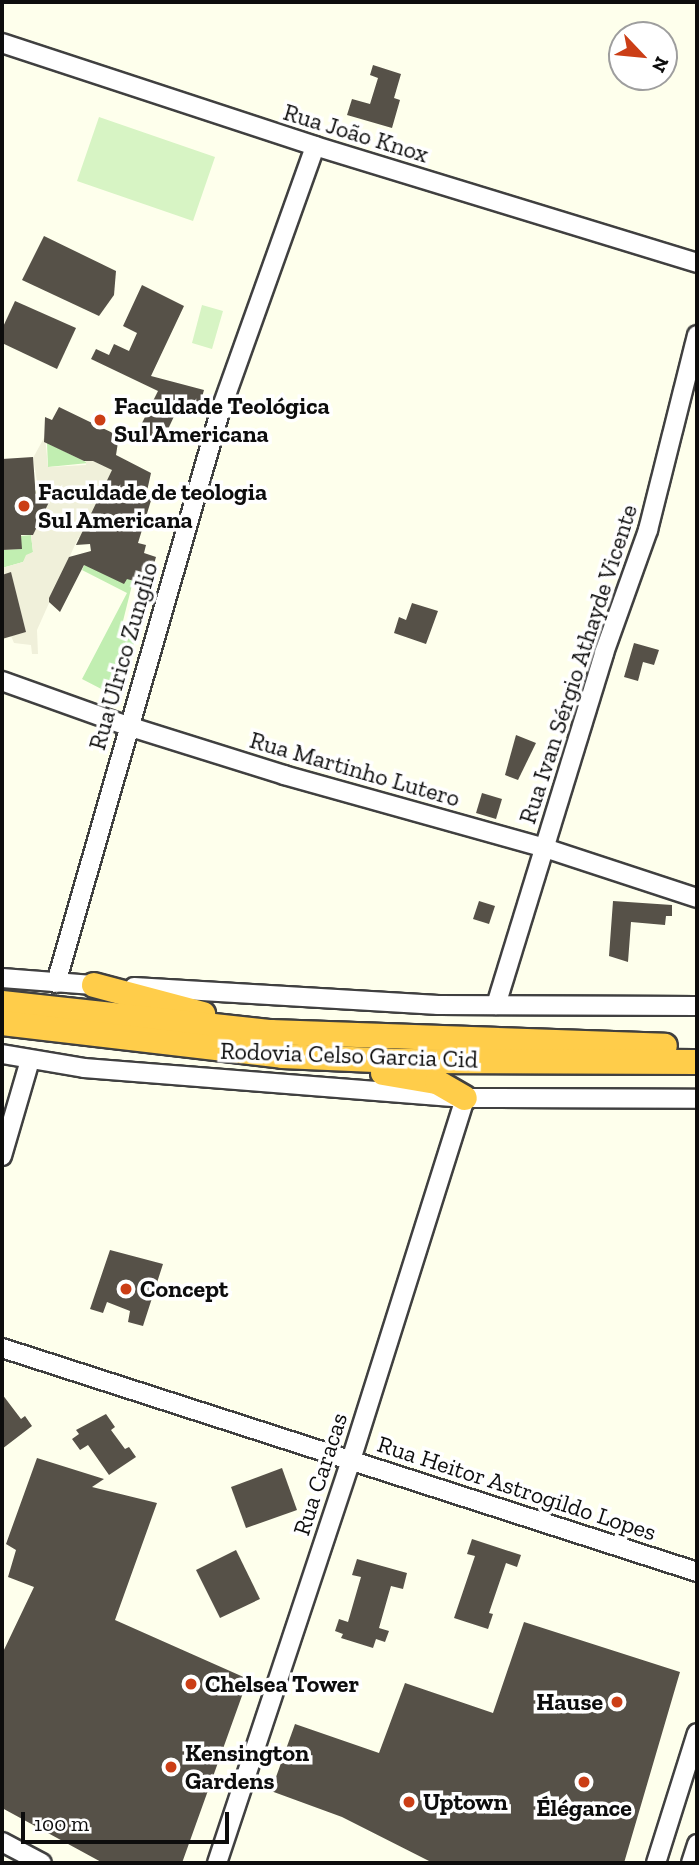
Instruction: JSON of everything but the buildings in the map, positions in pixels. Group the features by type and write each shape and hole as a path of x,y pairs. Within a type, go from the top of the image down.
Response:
{"highway":[{"path":"94,985 271,1032"},
{"name":"Rodovia Celso Garcia Cid","path":"2,1003 271,1032 695,1050"},
{"name":"Rodovia Celso Garcia Cid","path":"2,1025 282,1056 398,1061 695,1050"},
{"path":"282,1056 436,1082 465,1098"}],"street":[{"name":"Rua João Knox","path":"2,43 315,146 697,263"},
{"name":"Rua Ulrico Zunglio","path":"56,983 220,412 315,146"},
{"name":"Rua Ivan Sérgio Athayde Vicente","path":"496,1005 604,653 648,530 697,335"},
{"name":"Rua Martinho Lutero","path":"2,681 128,726 284,775 545,848 697,898"},
{"path":"2,978 438,1005 697,1006"},
{"name":"Rodovia Celso Garcia Cid","path":"2,1054 84,1068 465,1098 697,1099"},
{"path":"2,1156 30,1060"},
{"name":"Rua Caracas","path":"217,1863 351,1460 465,1098"},
{"name":"Rua Heitor Astrogildo Lopes","path":"2,1348 697,1572"},
{"path":"656,1863 691,1775 697,1733"},
{"path":"2,1842 42,1863"},
{"path":"691,1863 697,1844"}],"green space":[{"path":"99,117 215,157 193,221 77,181"},
{"path":"202,305 223,311 212,349 192,343"},
{"path":"47,443 84,461 88,463 48,467"},
{"path":"31,535 33,552 23,562 2,568 2,550 21,549 21,536"},
{"path":"91,551 131,571 133,581 120,633 136,637 120,688 111,694 82,679 127,593 82,570"}],"shaded area":[{"path":"45,436 48,467 86,465 86,457 103,466 116,463 115,555 78,538 37,630 38,654 32,654 31,645 14,643 11,636 26,632 11,573 2,575 2,568 23,562 26,555 33,552 31,535 40,499 33,458"}],"place":[{"name":"Faculdade Teológica Sul Americana","path":"100,420"},
{"name":"Faculdade de teologia Sul Americana","path":"24,506"},
{"name":"Concept","path":"126,1289"},
{"name":"Chelsea Tower","path":"191,1684"},
{"name":"Hause","path":"617,1702"},
{"name":"Kensington Gardens","path":"171,1767"},
{"name":"Élégance","path":"584,1782"},
{"name":"Uptown","path":"409,1802"}]}
